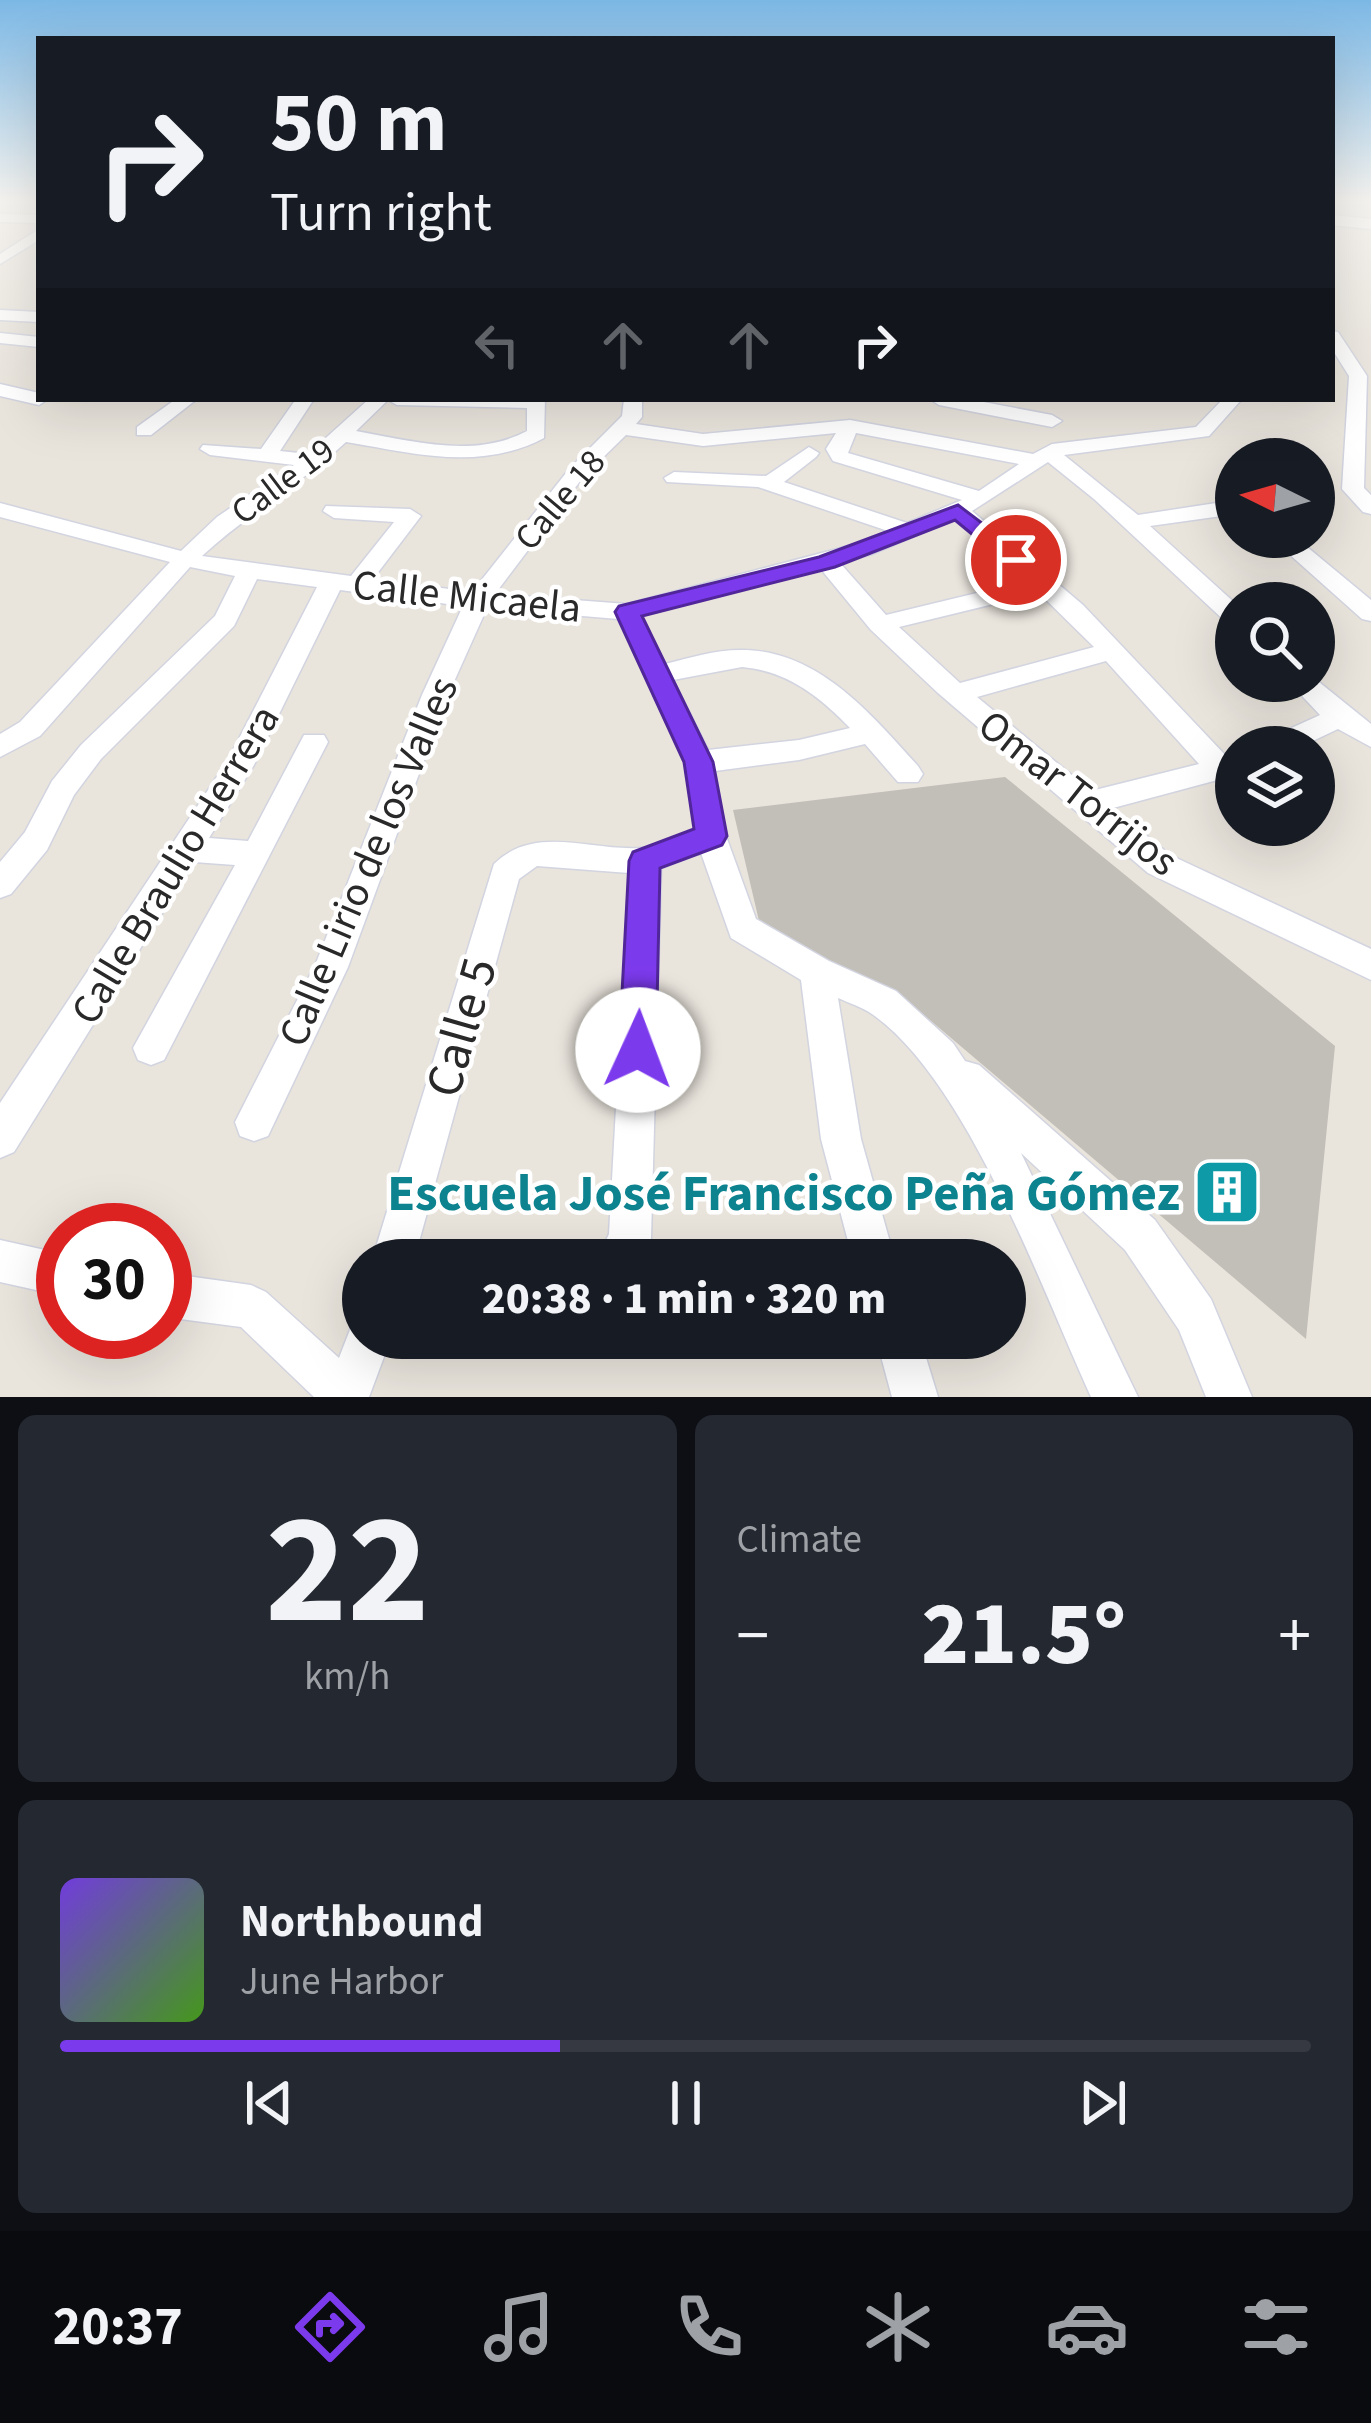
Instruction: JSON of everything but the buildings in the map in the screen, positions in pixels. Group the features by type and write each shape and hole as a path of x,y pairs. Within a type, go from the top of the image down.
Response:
{"street":[{"path":"0,315 36,317"},
{"path":"0,338 36,341"},
{"path":"1335,341 1358,376 1353,489 1371,507"},
{"path":"0,389 36,398"},
{"path":"144,431 184,402"},
{"path":"267,455 303,402"},
{"name":"Calle 19","path":"0,747 30,728 183,561 225,522 313,461 377,402"},
{"path":"342,435 470,452 501,449 537,434 536,402"},
{"name":"Calle 18","path":"478,600 577,472 634,413 633,402"},
{"path":"970,402 1051,410 1046,454"},
{"path":"621,428 703,440 850,426 1046,454 1202,432 1226,402"},
{"path":"850,426 836,449 840,457 970,505 1215,754"},
{"path":"210,449 240,457 313,461"},
{"path":"770,483 809,453"},
{"path":"1046,454 1135,522 1215,597"},
{"name":"Calle Micaela","path":"0,510 183,561 249,572 478,600 627,612 827,562 910,531 970,505 1046,454"},
{"path":"674,478 770,483 910,531"},
{"path":"1135,522 1215,510"},
{"name":"Calle Braulio Herrera","path":"0,1138 188,849 345,583 410,516 334,511"},
{"path":"1306,558 1371,613"},
{"name":"Omar Torrijos","path":"827,562 880,624 955,694 1160,864 1371,965"},
{"path":"0,885 36,841 62,789 91,752 225,620 249,572"},
{"path":"880,624 1045,584"},
{"name":"Calle Lirio de los Valles","path":"254,1121 331,967 435,695 478,600"},
{"path":"627,612 699,762 711,836 743,928 817,972 884,1002 1140,1235 1195,1315 1228,1397"},
{"path":"955,694 1113,650"},
{"path":"658,674 739,658 769,659 814,682 872,733 908,774"},
{"path":"1323,702 1371,737"},
{"path":"1320,726 1339,717"},
{"path":"699,762 800,749 872,733"},
{"path":"151,1048 314,742"},
{"path":"1088,803 1215,770"},
{"path":"630,1239 645,861 711,836"},
{"path":"188,849 257,854"},
{"name":"Calle 5","path":"399,1239 510,864 536,853 645,861"},
{"path":"817,972 841,1139 868,1239"},
{"path":"940,1055 997,1145 1115,1397"},
{"path":"0,1261 36,1269"},
{"path":"192,1299 251,1307 346,1396 361,1359"},
{"path":"904,1359 915,1397"}],"place":[{"name":"Escuela José Francisco Peña Gómez","path":"1227,1192"}],"route":[{"path":"638,1050 645,861 711,836 699,762 627,612 827,562 958,511 1016,560"}]}
